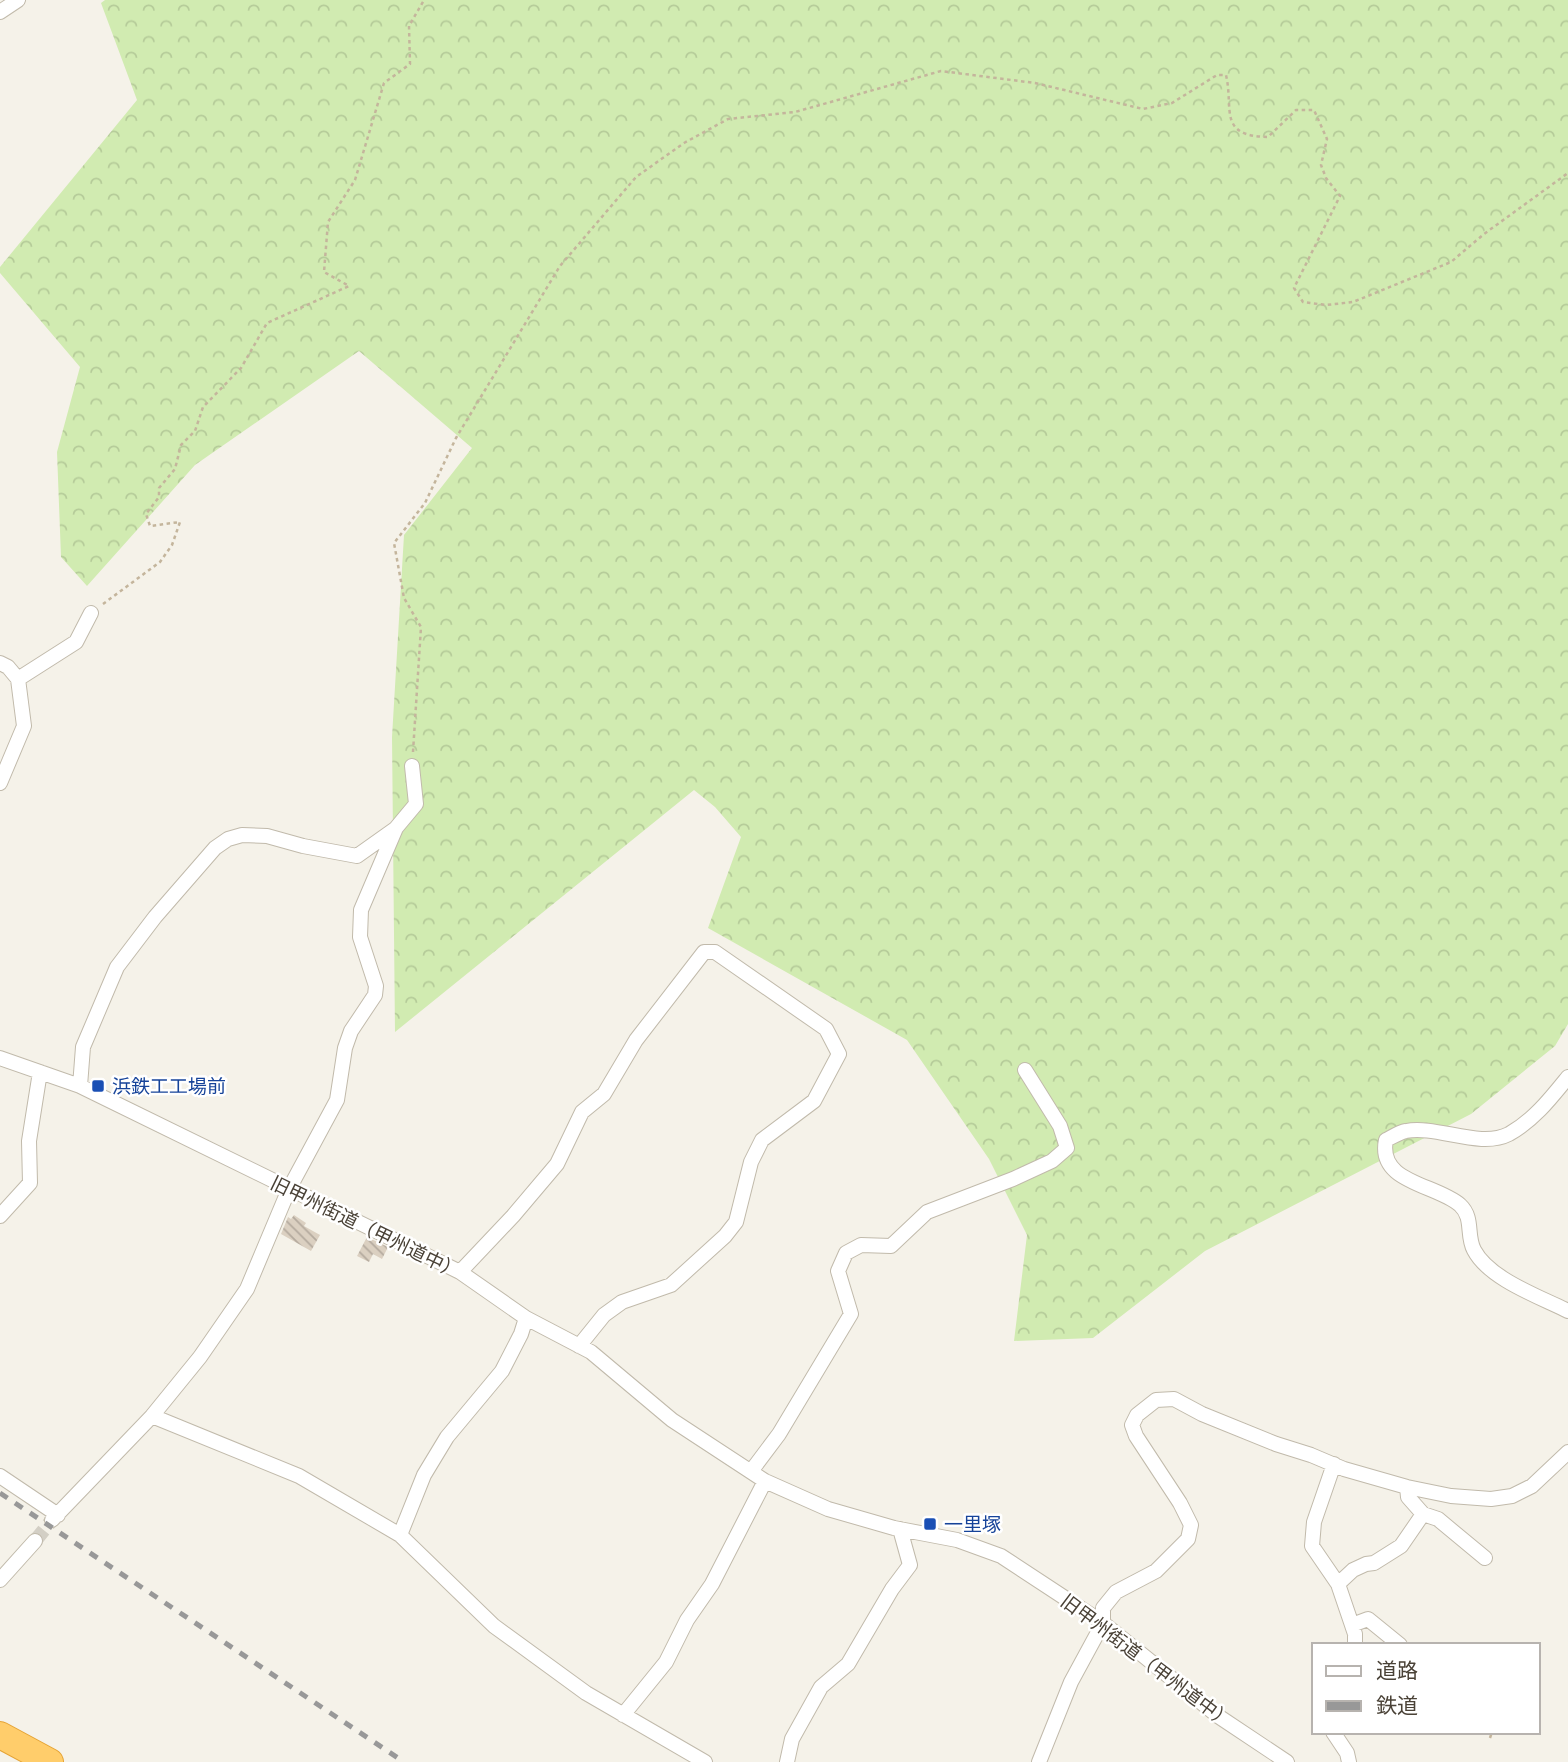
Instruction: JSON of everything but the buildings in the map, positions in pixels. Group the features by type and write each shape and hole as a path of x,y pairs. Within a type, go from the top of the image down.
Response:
{"highway":[{"path":"0,1735 50,1762"}],"street":[{"path":"0,12 18,0"},
{"path":"18,679 76,642 91,613"},
{"path":"0,663 8,667 18,679 24,726 0,783"},
{"path":"80,1086 83,1047 117,967 155,917 215,848 228,839 242,835 357,856 396,828 416,804 412,766"},
{"path":"0,1476 55,1517 152,1416 200,1357 247,1289 289,1189 337,1100 345,1048 351,1031 375,995 376,986 360,937 361,911 396,828"},
{"path":"460,1272 557,1164 582,1112 604,1094 636,1040 704,952 715,953 826,1029 839,1054 814,1101 762,1139 751,1162 736,1222 724,1236 671,1285 622,1302 604,1315 579,1346"},
{"name":"旧甲州街道（甲州道中）","path":"0,1058 80,1086 460,1272 526,1318 591,1352 672,1420 765,1481 828,1509 900,1530 957,1540 1001,1556 1103,1623 1218,1717 1287,1762"},
{"path":"752,1471 779,1434 851,1314 838,1271 846,1253 862,1245 891,1246 927,1212 1013,1180 1052,1161 1067,1148 1060,1126 1025,1070"},
{"path":"0,1216 30,1183 29,1141 40,1072"},
{"path":"1568,1077 1541,1110 1507,1135 1476,1139 1428,1131 1406,1131 1386,1140 1384,1152 1394,1171 1459,1205 1469,1218 1473,1249 1491,1271 1568,1311"},
{"path":"400,1535 424,1475 447,1437 502,1371 526,1318"},
{"path":"1040,1762 1071,1682 1103,1623 1103,1608 1116,1592 1156,1571 1188,1539 1191,1525 1180,1503 1136,1436 1132,1424 1144,1408 1156,1400 1174,1399 1202,1414 1276,1444 1407,1487 1451,1496 1491,1499 1512,1496 1532,1486 1568,1452"},
{"path":"152,1416 299,1476 400,1535 494,1626 586,1693 705,1762"},
{"path":"1334,1464 1314,1522 1312,1546 1338,1584 1352,1625 1355,1643"},
{"path":"623,1716 666,1662 687,1620 712,1584 765,1481"},
{"path":"1407,1487 1408,1497 1423,1514 1438,1519 1485,1559"},
{"path":"1338,1584 1353,1570 1374,1563 1401,1546 1423,1514"},
{"path":"787,1762 792,1739 821,1687 848,1664 892,1589 910,1565 900,1530"},
{"path":"0,1580 35,1541"},
{"path":"1352,1625 1368,1619 1398,1643"},
{"path":"1334,1734 1347,1753 1349,1762"}],"path":[{"path":"91,613 160,562 172,545 180,522 150,526 146,514 159,497 159,488 175,469 181,445 195,431 203,407 241,368 267,323 349,286 324,272 328,222 355,180 384,83 410,64 409,26 424,0"},
{"path":"412,766 421,627 404,598 394,543 425,503 456,438 560,266 636,177 684,142 728,119 795,112 940,71 1035,83 1143,109 1171,103 1217,75 1226,75 1229,87 1229,116 1236,127 1251,136 1268,137 1296,110 1314,110 1327,139 1321,164 1326,178 1339,196 1294,288 1303,302 1325,305 1353,302 1451,262 1483,234 1568,173"},
{"path":"1490,1738 1491,1734"}],"green space":[{"path":"105,0 1568,0 1568,1024 1555,1046 1471,1114 1205,1251 1093,1338 1014,1341 1027,1235 989,1159 907,1040 708,928 741,837 715,807 694,790 395,1032 392,737 404,535 472,448 359,351 195,465 87,586 61,557 57,452 80,367 0,273 0,267 137,100 101,3"}],"tunnel":[{"path":"35,1541 52,1520"}],"railway":[{"path":"0,1493 404,1762"}],"place":[{"name":"浜鉄工工場前","path":"98,1086"},
{"name":"一里塚","path":"930,1524"}]}
